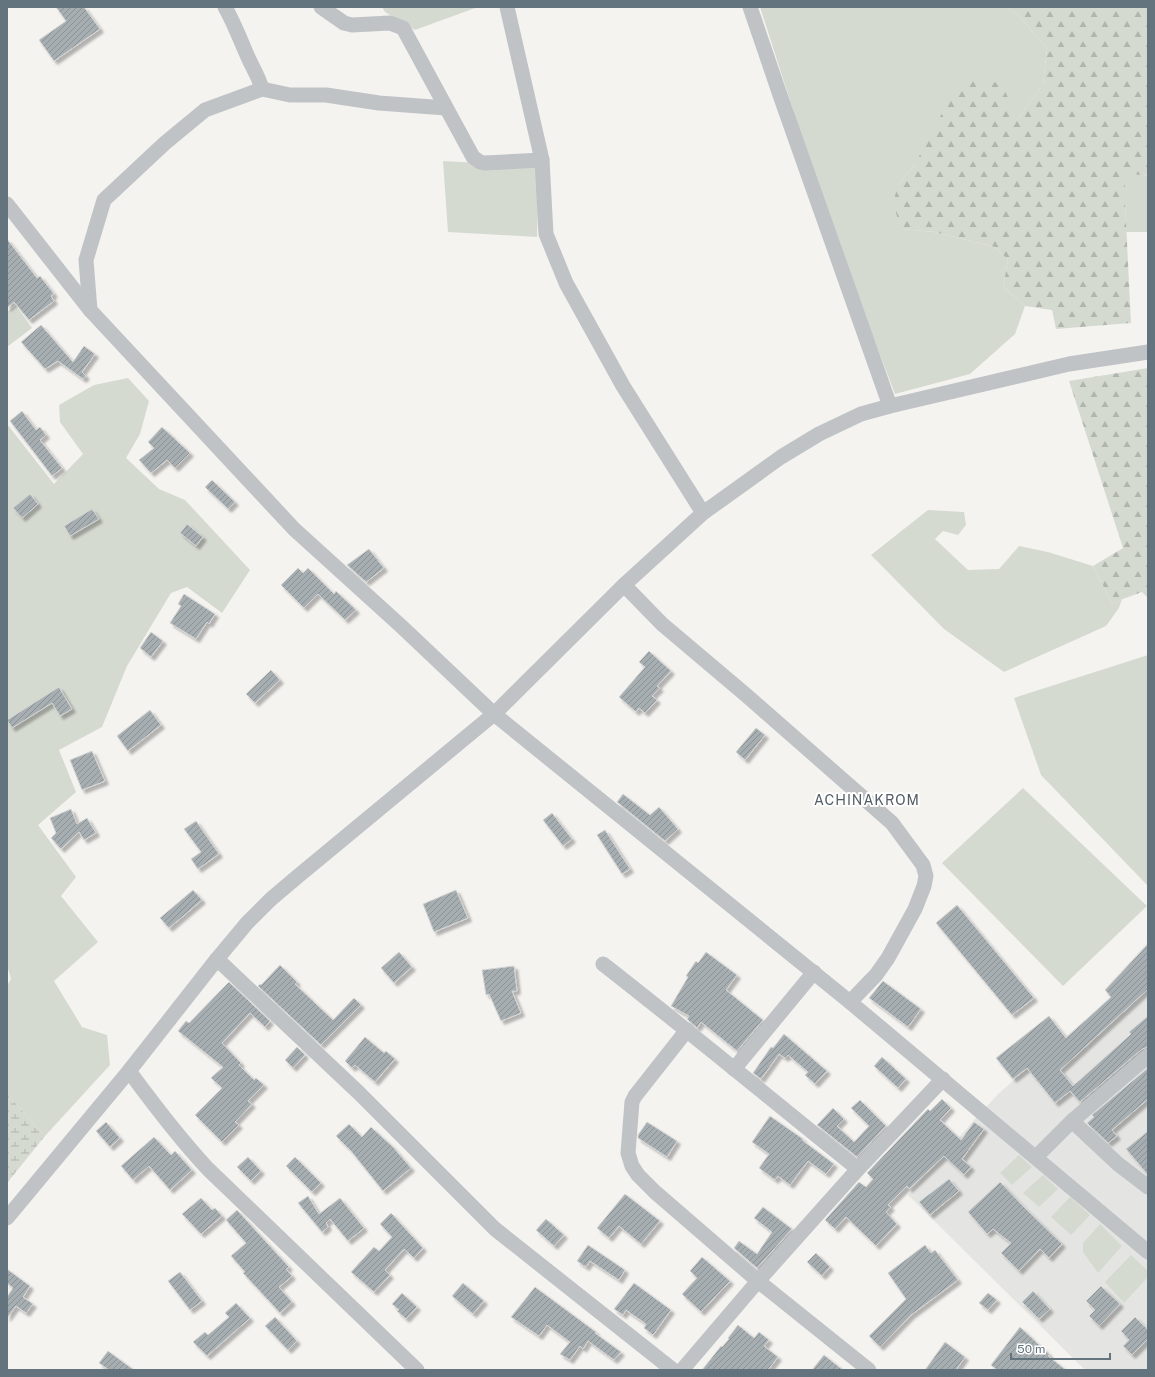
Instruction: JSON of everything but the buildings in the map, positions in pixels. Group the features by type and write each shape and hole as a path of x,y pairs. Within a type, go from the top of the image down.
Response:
{"street":[{"path":"226,7 258,76 262,89"},
{"path":"321,7 334,17 352,26 390,23 403,28 476,160 485,163 542,160"},
{"path":"507,7 542,160 546,234 566,283 623,386 703,513"},
{"path":"750,7 890,406"},
{"path":"90,310 86,260 104,200 165,143 205,110 262,89 290,96 326,96 379,103 446,108"},
{"path":"7,204 90,310 294,529 401,626 494,714 814,972 1148,1252"},
{"path":"7,1218 129,1071 247,923 272,899 494,714 624,585 703,513 781,457 820,434 861,414 1069,364 1148,352"},
{"path":"624,585 662,624 746,695 892,824 923,865 926,876 924,886 915,909 888,958 876,975 850,1002"},
{"path":"217,959 358,1092 495,1228 673,1370"},
{"path":"602,964 688,1030 858,1169"},
{"path":"734,1069 814,972"},
{"path":"688,1030 632,1102 628,1153 632,1166 638,1176 655,1192 758,1281 869,1370"},
{"path":"1036,1157 1072,1121 1148,1056"},
{"path":"129,1071 164,1118 204,1164 417,1370"},
{"path":"682,1370 758,1281 858,1169 943,1079"},
{"path":"1072,1121 1118,1164 1148,1187"}],"shaded area":[{"path":"1148,942 1148,1370 1085,1370 908,1195 999,1093 1112,997 1107,987"}],"green space":[{"path":"382,7 478,7 415,30 385,12"},
{"path":"760,7 1005,7 1017,14 1047,48 1043,85 1018,118 915,164 898,185 902,229 934,232 995,247 1008,260 1003,287 1025,306 1015,334 970,374 895,394 828,219"},
{"path":"1005,7 1148,7 1148,176 1125,173 1131,323 1056,329 1052,310 1025,306 1003,287 1008,260 995,247 934,232 901,229 893,203 898,185 915,164 958,83 978,76 1002,85 1018,118 1043,85 1047,48 1017,14"},
{"path":"443,161 539,166 537,237 448,232"},
{"path":"1125,172 1148,176 1148,232 1126,232"},
{"path":"16,306 32,328 7,347 7,312"},
{"path":"1148,368 1148,598 1142,592 1112,603 1093,566 1123,548 1069,381"},
{"path":"128,378 149,401 140,434 126,458 159,489 185,500 250,570 222,613 187,587 171,593 127,666 102,727 59,750 76,792 38,825 76,877 61,896 98,942 54,981 82,1027 107,1035 110,1065 45,1136 7,1094 7,986 11,979 7,965 7,424 54,484 83,454 60,422 59,405 94,385"},
{"path":"928,510 964,512 966,525 958,535 943,531 935,539 968,570 999,569 1019,546 1048,552 1093,566 1112,603 1122,599 1119,608 1106,626 1004,672 944,629 871,555"},
{"path":"1148,655 1148,886 1041,775 1014,698"},
{"path":"1023,788 1147,906 1063,986 942,863"},
{"path":"7,1094 45,1136 7,1183"},
{"path":"1019,1155 1032,1167 1012,1185 1000,1173"},
{"path":"1043,1175 1058,1189 1039,1207 1023,1193"},
{"path":"1070,1197 1090,1215 1071,1235 1051,1217"},
{"path":"1100,1224 1122,1246 1098,1273 1083,1252 1083,1243"},
{"path":"1131,1255 1148,1271 1148,1277 1124,1303 1105,1282"}],"district":[{"name":"ACHINAKROM","path":"867,800"}]}
